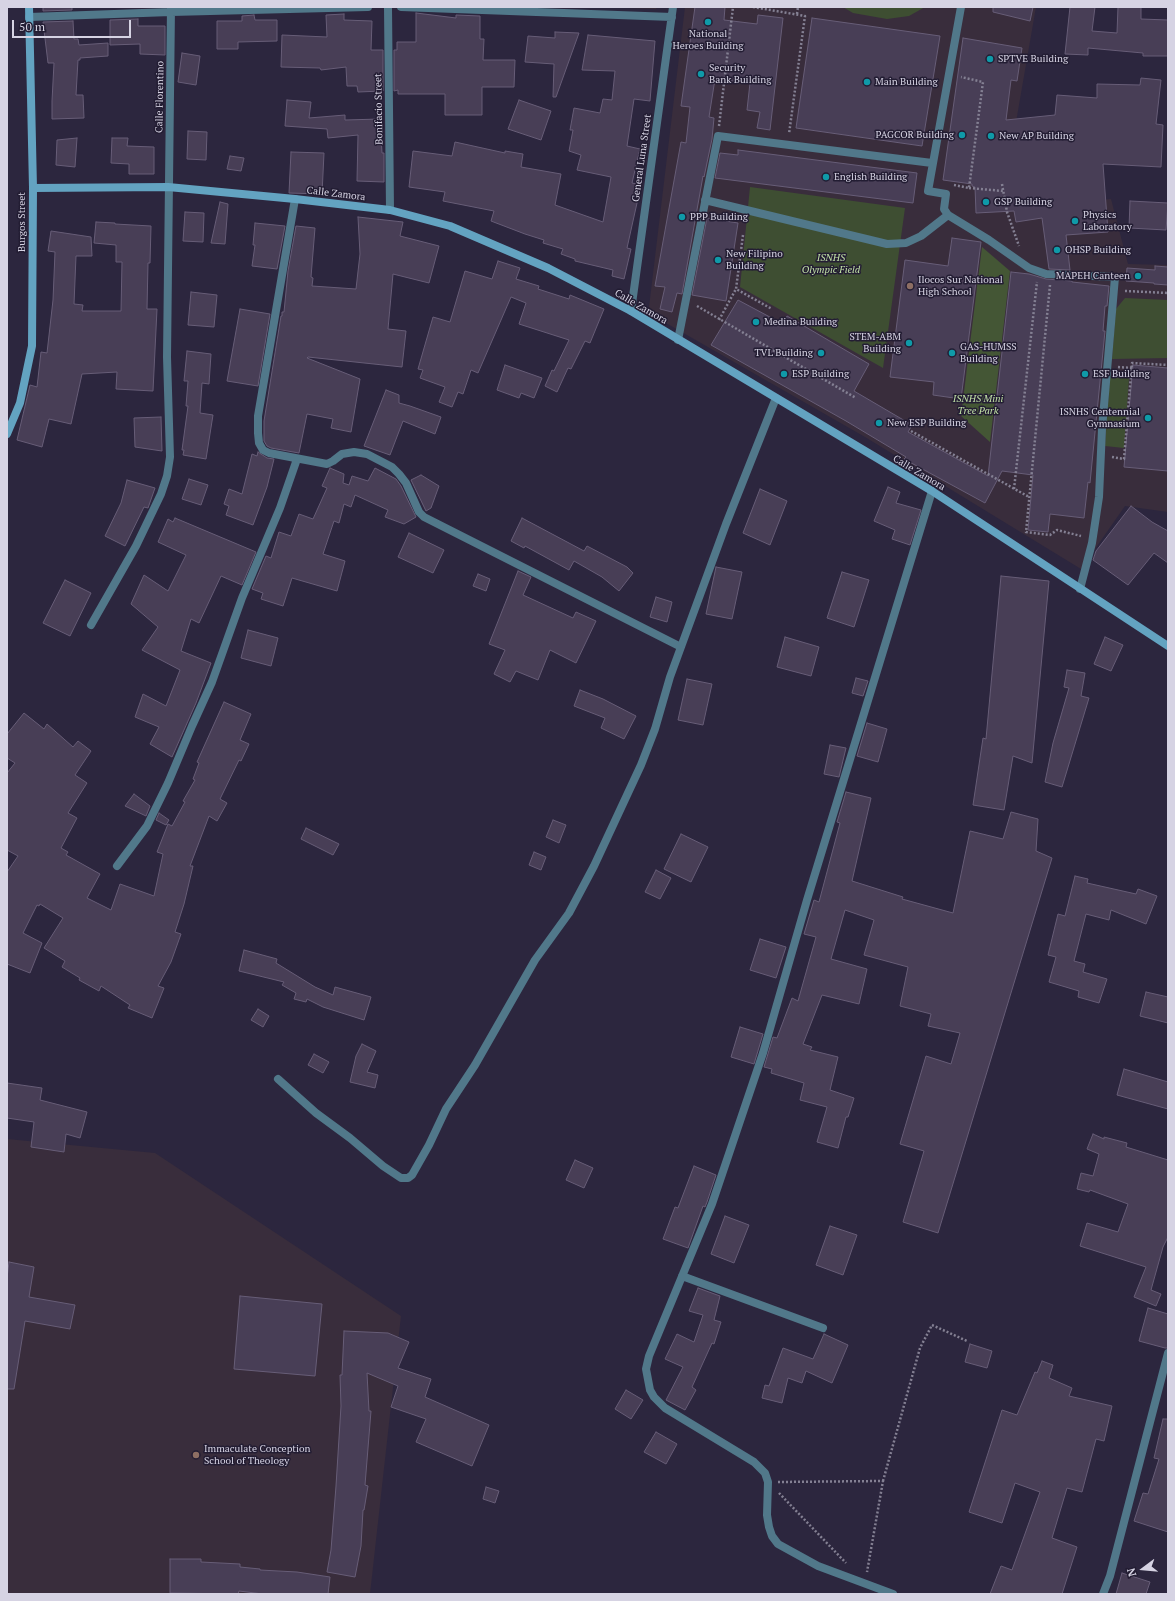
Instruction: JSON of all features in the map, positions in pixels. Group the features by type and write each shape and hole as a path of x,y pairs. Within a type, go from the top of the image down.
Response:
{"street":[{"name":"Burgos Street","path":"7,434 20,403 32,346 33,188 29,7"},
{"path":"29,17 171,9 368,7"},
{"name":"Bonifacio Street","path":"388,7 390,210"},
{"path":"401,7 672,17"},
{"name":"General Luna Street","path":"631,311 673,7"},
{"path":"961,7 928,190 946,194 944,209 948,215 972,229 1026,266 1046,274 1115,277 1101,456 1100,497 1080,589"},
{"name":"Calle Florentino","path":"91,625 136,546 161,494 167,476 170,457 167,357 171,9"},
{"path":"678,340 718,136 932,162"},
{"name":"Calle Zamora","path":"33,188 168,187 390,210 450,226 548,268 631,311 932,491 1168,646"},
{"path":"295,199 258,416 258,434 260,443 264,450 297,459 327,464 342,454 354,452 367,454 392,467 399,474 406,483 419,512 424,517 681,647"},
{"path":"705,200 887,244 906,242 922,236 948,215"},
{"path":"278,1079 316,1113 350,1138 383,1166 401,1178 408,1178 412,1175 429,1145 446,1109 475,1065 535,960 569,912 594,866 641,765 655,730 670,678 681,647 726,524 776,398"},
{"path":"117,866 147,826 168,783 212,682 242,598 280,508 297,459"},
{"path":"893,1594 818,1566 778,1544 772,1536 767,1515 768,1482 765,1473 754,1462 665,1408 654,1397 650,1390 646,1369 649,1356 712,1204 763,1054 807,900 932,491"},
{"path":"682,1276 823,1328"},
{"path":"1103,1594 1112,1569 1168,1353"}],"path":[{"path":"718,136 733,7"},
{"path":"753,7 805,16 788,145"},
{"path":"797,14 798,7"},
{"path":"948,74 983,82 969,188"},
{"path":"949,184 1003,192"},
{"path":"1002,184 1007,212 1026,266"},
{"path":"720,320 736,289 743,235"},
{"path":"1014,489 1038,271"},
{"path":"1051,274 1026,532 1050,536 1057,530 1092,539"},
{"path":"736,289 772,309"},
{"path":"1114,290 1168,293"},
{"path":"686,299 856,398"},
{"path":"1101,456 1124,459 1132,363 1168,365"},
{"path":"911,431 1029,497"},
{"path":"865,1583 883,1481 920,1348 932,1325 966,1341"},
{"path":"768,1482 883,1481"},
{"path":"768,1482 849,1566"}],"shaded area":[{"path":"602,7 657,7 656,9"},
{"name":"Ilocos Sur National High School","path":"685,7 1036,7 1007,174 1034,206 1111,199 1128,264 1168,265 1168,512 1125,506 1081,569 865,437 659,319 649,307"},
{"name":"Immaculate Conception School of Theology","path":"7,1139 155,1153 401,1316 370,1594 7,1594"}],"green space":[{"path":"843,7 925,7 909,16 887,19 853,13"},
{"name":"ISNHS Olympic Field","path":"750,187 905,208 883,368 740,287"},
{"name":"ISNHS Mini Tree Park","path":"982,247 1010,271 990,442 961,416"},
{"path":"1125,298 1168,300 1168,358 1112,359 1116,309"},
{"path":"1110,376 1129,378 1124,448 1105,446"}],"building":[{"path":"43,7 72,7 72,10 43,11"},
{"path":"695,7 725,7 724,20 757,24 758,15 783,18 770,130 757,128 760,112 747,110 750,83 715,79 709,117 714,118 712,139 704,177 703,176 682,294 677,293 672,312 660,309 665,287 655,286 681,142 686,143 690,107 681,106"},
{"path":"993,7 1033,7 1030,21 993,12"},
{"path":"1070,7 1095,7 1092,31 1117,33 1118,7 1141,7 1141,19 1168,20 1168,56 1143,56 1143,53 1088,48 1088,55 1065,54"},
{"path":"416,13 456,18 456,15 480,16 480,39 484,39 483,60 515,60 514,87 482,87 482,115 445,115 445,94 398,94 398,90 394,91 394,50 397,50 397,42 416,42"},
{"path":"344,14 344,20 372,21 371,50 383,50 383,91 358,92 357,86 347,86 346,67 321,70 320,68 281,67 282,35 327,37 326,15"},
{"path":"254,15 255,20 277,20 277,41 238,42 238,49 217,49 217,21 242,21 242,16"},
{"name":"Main Building","path":"812,18 940,36 922,146 796,128"},
{"path":"138,19 138,26 165,26 165,55 140,54 140,44 110,45 110,20"},
{"path":"73,21 74,39 78,39 79,45 108,43 108,56 80,58 80,60 78,60 76,95 83,95 84,118 52,119 54,63 48,63 43,22"},
{"path":"555,32 579,33 556,97 553,97 554,64 525,62 528,36 555,38"},
{"path":"588,35 655,41 650,101 634,99 627,146 640,149 632,183 641,185 627,248 631,249 624,279 612,276 613,270 575,261 575,259 561,254 563,249 543,243 544,240 491,221 494,211 443,201 445,192 409,187 413,151 452,156 455,142 505,153 505,151 523,154 521,167 561,174 555,205 603,222 611,177 577,170 581,155 569,151 573,130 570,130 574,108 600,113 603,99 612,100 615,71 582,70"},
{"path":"963,38 1022,48 1017,81 1011,80 1006,120 1055,115 1057,95 1097,98 1097,84 1140,85 1141,78 1161,80 1156,124 1163,125 1161,167 1103,164 1108,232 1066,235 1070,270 1049,269 1042,218 1016,222 1014,211 976,213 975,187 972,186 972,184 943,180"},
{"path":"182,53 200,56 196,85 178,82"},
{"path":"287,100 311,102 309,118 345,115 345,120 380,119 382,153 384,153 384,182 357,181 358,135 328,138 327,129 285,126"},
{"path":"519,100 551,111 541,140 508,129"},
{"path":"188,131 207,132 206,160 187,159"},
{"path":"77,138 75,167 56,165 57,140"},
{"path":"112,138 128,138 127,146 154,147 154,174 129,174 129,164 111,163"},
{"name":"English Building","path":"738,150 917,173 913,203 715,178 720,153 738,155"},
{"path":"291,152 324,153 322,194 289,193"},
{"path":"230,156 244,158 241,171 227,169"},
{"path":"1130,201 1168,203 1166,230 1129,228"},
{"path":"220,202 228,204 225,244 211,243"},
{"path":"185,212 204,213 203,242 183,241"},
{"path":"358,217 403,222 400,236 439,246 429,283 393,274 388,329 406,331 402,367 308,357 307,358 360,379 351,432 331,428 333,419 307,414 299,453 271,448 267,446 264,441 264,421 281,316 282,312 284,312 288,271 296,226 315,228 311,277 313,278 312,286 356,289 360,254"},
{"name":"New Filipino Building","path":"707,218 738,223 726,301 692,295"},
{"path":"96,222 151,226 150,263 148,263 147,309 157,309 153,391 116,389 117,372 82,374 71,424 49,419 42,447 17,440 30,385 37,387 41,352 47,353 53,300 55,252 48,251 51,231 91,237 92,256 76,256 74,304 83,305 82,311 121,311 122,262 116,262 116,245 94,243"},
{"path":"255,223 285,226 277,269 252,266 255,245 253,245"},
{"path":"952,238 981,242 961,399 933,395 934,382 890,377 905,260 948,266"},
{"path":"498,261 520,268 516,279 539,286 538,289 569,299 570,295 604,309 590,343 585,341 571,369 568,368 557,392 545,386 569,340 519,324 526,303 511,297 478,373 471,370 463,394 458,392 452,407 439,402 445,387 420,378 423,370 418,369 433,317 450,322 465,271 492,279"},
{"path":"1155,266 1168,267 1168,285 1126,281 1127,268 1155,270"},
{"path":"1011,272 1029,274 1046,279 1109,286 1107,306 1105,306 1103,331 1105,331 1090,483 1088,482 1084,518 1050,514 1048,532 1028,530 1033,475 1002,471 985,503 904,459 906,457 846,421 711,345 738,300 783,324 787,316 869,364 854,391 912,425 908,432 988,476"},
{"path":"191,292 217,295 214,327 188,325"},
{"path":"240,309 270,314 258,386 227,381"},
{"path":"187,351 211,354 209,384 202,383 200,413 213,415 206,459 183,455 184,450 182,450 188,406 186,406 188,381 184,381"},
{"path":"505,365 542,378 534,398 521,393 519,398 497,390"},
{"name":"ISNHS Centennial Gymnasium","path":"1133,365 1168,368 1168,471 1124,467"},
{"path":"386,390 399,395 399,403 441,417 435,434 403,421 390,455 364,446"},
{"path":"161,417 162,451 135,447 134,418"},
{"path":"258,452 267,458 274,459 267,487 253,525 226,515 229,506 224,504 229,489 242,494 252,454 257,456"},
{"path":"330,468 344,474 343,483 349,485 352,476 368,481 375,468 396,479 416,517 404,524 385,517 388,510 355,495 351,507 344,504 339,523 334,521 323,554 345,561 337,591 292,578 283,606 261,599 263,593 252,589 266,556 271,558 279,532 291,536 299,514 313,519 327,488 322,486"},
{"path":"421,475 439,486 431,508 426,511 411,480"},
{"path":"189,479 208,485 201,505 182,499"},
{"path":"127,480 155,488 148,508 144,507 125,546 105,536 121,503"},
{"path":"888,487 900,492 896,503 921,510 910,545 892,539 895,530 874,521"},
{"path":"760,489 787,501 770,545 743,533"},
{"path":"1131,506 1152,522 1168,531 1168,563 1154,553 1128,585 1093,560 1096,551"},
{"path":"175,518 256,552 242,585 221,576 199,623 191,619 181,651 211,663 196,703 172,757 150,744 159,727 135,717 143,694 166,706 180,670 142,650 158,627 131,604 144,575 168,591 186,555 158,542 168,519 173,522"},
{"path":"522,518 584,551 587,546 627,567 633,573 619,591 602,577 574,561 569,570 525,546 524,548 511,541"},
{"path":"409,533 444,550 433,573 398,557"},
{"path":"716,567 742,572 732,619 706,614"},
{"path":"518,571 531,577 523,595 573,618 576,612 596,621 576,663 550,650 538,680 516,671 510,682 494,674 505,650 489,644"},
{"path":"842,572 869,580 854,627 827,618"},
{"path":"478,574 490,579 486,591 473,586"},
{"path":"1001,576 1049,581 1032,763 1013,756 1004,810 973,805 983,738 986,739"},
{"path":"65,580 91,593 70,636 43,623"},
{"path":"656,597 672,602 667,622 650,617"},
{"path":"248,630 278,638 271,666 241,658"},
{"path":"785,637 819,647 811,676 777,667"},
{"path":"1105,637 1123,645 1111,671 1094,664"},
{"path":"1067,670 1085,673 1081,696 1089,698 1062,787 1045,782 1053,743 1069,688 1064,687"},
{"path":"856,678 868,681 863,696 852,693"},
{"path":"687,679 712,684 703,725 678,720"},
{"path":"580,690 603,699 636,716 624,739 601,728 605,718 574,706"},
{"path":"224,702 251,714 240,740 249,744 241,761 239,760 220,799 227,803 217,821 209,816 190,866 193,866 184,904 175,932 181,934 171,962 158,986 164,988 152,1018 128,1008 130,1005 101,986 99,991 79,980 80,978 62,967 65,961 44,948 63,918 40,904 39,906 37,905 23,933 42,943 30,973 7,964 7,872 18,856 7,850 7,773 15,763 7,758 7,734 24,713 44,729 47,724 73,747 78,741 91,751 75,775 87,783 68,813 77,818 61,848 68,852 66,855 100,874 87,898 111,910 120,884 154,896 163,854 157,852 168,824 172,826 185,802 183,801 195,780 193,779 199,763 197,762"},
{"path":"867,723 887,729 878,762 857,756"},
{"path":"830,745 846,748 839,777 824,774"},
{"path":"846,792 871,798 852,881 903,897 902,899 953,913 970,831 1003,839 1011,812 1038,819 1036,851 1052,858 938,1233 903,1222 924,1151 900,1144 926,1056 951,1064 960,1033 928,1026 931,1014 900,1006 908,967 864,955 874,920 845,910 831,959 867,969 859,1004 822,995 803,1044 812,1047 810,1050 838,1057 830,1090 854,1098 848,1117 846,1117 838,1148 817,1142 827,1107 800,1100 804,1083 771,1073 772,1069 764,1067 773,1037 777,1038 792,998 798,1001 816,937 804,934 814,900 819,902 840,823 837,822"},
{"path":"134,794 150,806 146,816 125,806"},
{"path":"159,813 169,820 166,825 156,820"},
{"path":"553,820 566,825 559,843 546,837"},
{"path":"306,828 339,844 333,855 301,839"},
{"path":"681,834 708,847 691,882 664,869"},
{"path":"534,852 546,857 541,870 529,865"},
{"path":"656,870 671,878 660,899 645,892"},
{"path":"1075,876 1088,879 1087,883 1136,894 1138,889 1157,896 1146,924 1111,910 1109,920 1086,914 1074,961 1085,964 1083,972 1107,979 1099,1003 1078,997 1079,991 1049,982 1056,957 1048,955 1058,914 1065,916"},
{"path":"760,939 786,947 776,978 750,970"},
{"path":"244,950 277,959 276,963 315,987 333,995 335,987 371,997 364,1020 323,1007 307,999 306,1002 294,999 296,993 282,985 284,982 239,971"},
{"path":"1146,992 1168,997 1168,1023 1140,1016"},
{"path":"258,1009 269,1016 263,1027 251,1020"},
{"path":"740,1027 763,1034 754,1064 731,1057"},
{"path":"362,1044 376,1051 367,1072 378,1075 375,1088 350,1082 356,1056"},
{"path":"314,1054 329,1062 323,1073 308,1065"},
{"path":"1124,1069 1168,1082 1168,1109 1117,1095"},
{"path":"7,1083 42,1088 40,1100 87,1112 80,1138 66,1134 64,1152 31,1147 34,1122 7,1118"},
{"path":"1093,1134 1104,1139 1104,1137 1127,1143 1126,1147 1168,1160 1168,1237 1163,1247 1151,1290 1161,1294 1156,1306 1134,1297 1146,1267 1080,1246 1087,1223 1118,1232 1128,1204 1090,1190 1089,1192 1077,1189 1081,1173 1093,1176 1099,1154 1087,1149"},
{"path":"575,1160 593,1168 584,1188 566,1180"},
{"path":"694,1166 716,1175 707,1202 705,1207 703,1206 688,1248 663,1239 675,1207 678,1208"},
{"path":"725,1216 749,1225 734,1263 711,1254"},
{"path":"830,1226 857,1235 843,1275 816,1265"},
{"path":"9,1262 34,1267 29,1297 75,1305 70,1329 25,1321 14,1389 7,1389 7,1278"},
{"path":"698,1288 720,1296 714,1320 721,1322 714,1344 712,1343 692,1387 696,1390 685,1410 666,1400 683,1367 665,1359 677,1334 694,1342 703,1315 689,1311"},
{"path":"240,1296 322,1304 315,1376 234,1369"},
{"path":"1148,1308 1168,1314 1168,1348 1139,1341"},
{"path":"344,1331 388,1333 409,1342 398,1368 431,1379 425,1397 489,1425 472,1466 416,1442 426,1419 391,1407 398,1386 367,1373 369,1411 371,1411 365,1485 368,1486 363,1510 361,1546 355,1577 327,1572 331,1550 336,1486 341,1406 340,1375 342,1375"},
{"path":"824,1334 848,1345 832,1383 806,1371 802,1383 788,1378 782,1403 762,1398 765,1385 769,1386 783,1348 813,1359"},
{"path":"970,1344 992,1351 987,1368 965,1362"},
{"path":"1042,1361 1053,1365 1049,1378 1072,1388 1069,1396 1112,1406 1104,1441 1096,1439 1082,1492 1067,1488 1052,1538 1077,1547 1062,1594 990,1594 1001,1566 1012,1570 1040,1492 1015,1483 1002,1523 969,1512 1002,1410 1017,1415 1035,1372 1037,1373"},
{"path":"626,1390 643,1400 631,1419 615,1409"},
{"path":"1163,1419 1168,1419 1168,1532 1134,1521 1143,1493 1148,1494 1159,1459 1154,1458"},
{"path":"656,1432 677,1444 666,1464 644,1452"},
{"path":"486,1487 499,1491 495,1503 483,1499"},
{"path":"170,1559 201,1559 201,1562 240,1564 240,1567 260,1570 297,1572 330,1577 328,1594 263,1594 239,1591 238,1594 170,1593"},
{"path":"1122,1573 1150,1582 1146,1594 1116,1594"}],"place":[{"name":"National Heroes Building","path":"708,22"},
{"name":"SPTVE Building","path":"990,59"},
{"name":"Security Bank Building","path":"701,74"},
{"name":"Main Building","path":"867,82"},
{"name":"PAGCOR Building","path":"962,135"},
{"name":"New AP Building","path":"991,136"},
{"name":"English Building","path":"826,177"},
{"name":"GSP Building","path":"986,202"},
{"name":"PPP Building","path":"682,217"},
{"name":"Physics Laboratory","path":"1075,221"},
{"name":"OHSP Building","path":"1057,250"},
{"name":"New Filipino Building","path":"718,260"},
{"name":"MAPEH Canteen","path":"1138,276"},
{"name":"Ilocos Sur National High School","path":"910,286"},
{"name":"Medina Building","path":"756,322"},
{"name":"STEM-ABM Building","path":"909,343"},
{"name":"TVL Building","path":"821,353"},
{"name":"GAS-HUMSS Building","path":"952,353"},
{"name":"ESP Building","path":"784,374"},
{"name":"ESF Building","path":"1085,374"},
{"name":"ISNHS Centennial Gymnasium","path":"1148,418"},
{"name":"New ESP Building","path":"879,423"},
{"name":"Immaculate Conception School of Theology","path":"196,1455"}]}
